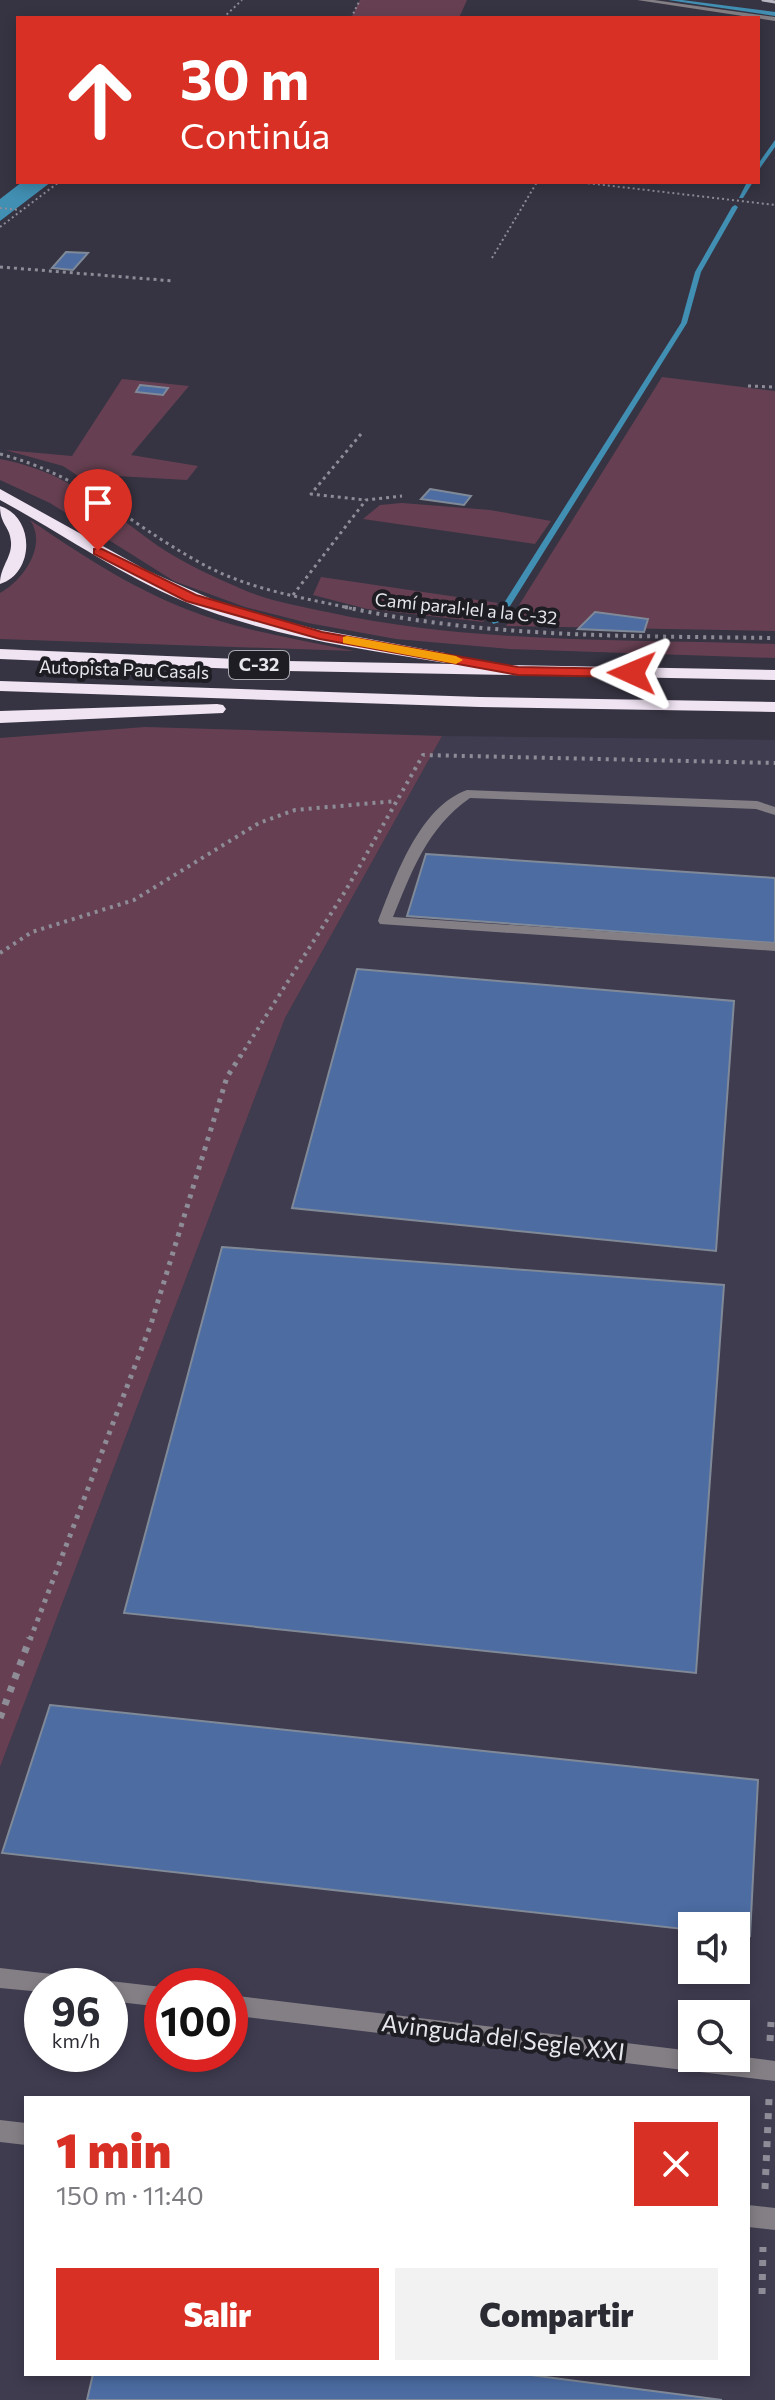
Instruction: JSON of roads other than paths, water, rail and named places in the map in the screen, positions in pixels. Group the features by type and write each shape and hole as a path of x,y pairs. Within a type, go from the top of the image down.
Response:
{"highway":[{"path":"0,494 142,576 191,598 320,635 518,671"},
{"path":"0,511 13,522 20,537 20,550 14,564 0,579"},
{"name":"Autopista Pau Casals","path":"0,654 287,666 775,675"},
{"name":"Autopista Pau Casals","path":"0,686 480,702 775,707"},
{"path":"0,717 152,709 378,708 480,702"}],"street":[{"path":"640,0 754,16"},
{"path":"775,811 757,805 467,794 449,805 416,844 385,921 775,947"},
{"path":"0,1978 24,1981"},
{"name":"Avinguda del Segle XXI","path":"248,2007 773,2070"},
{"path":"0,2131 24,2134"}],"water":[{"path":"19,184 48,184 0,221 0,199"}],"waterway":[{"path":"671,0 775,14"},
{"path":"760,166 775,142"},
{"path":"741,197 749,184"},
{"path":"496,622 684,323 698,272 735,207"}],"railway":[{"path":"763,0 775,2"}]}
